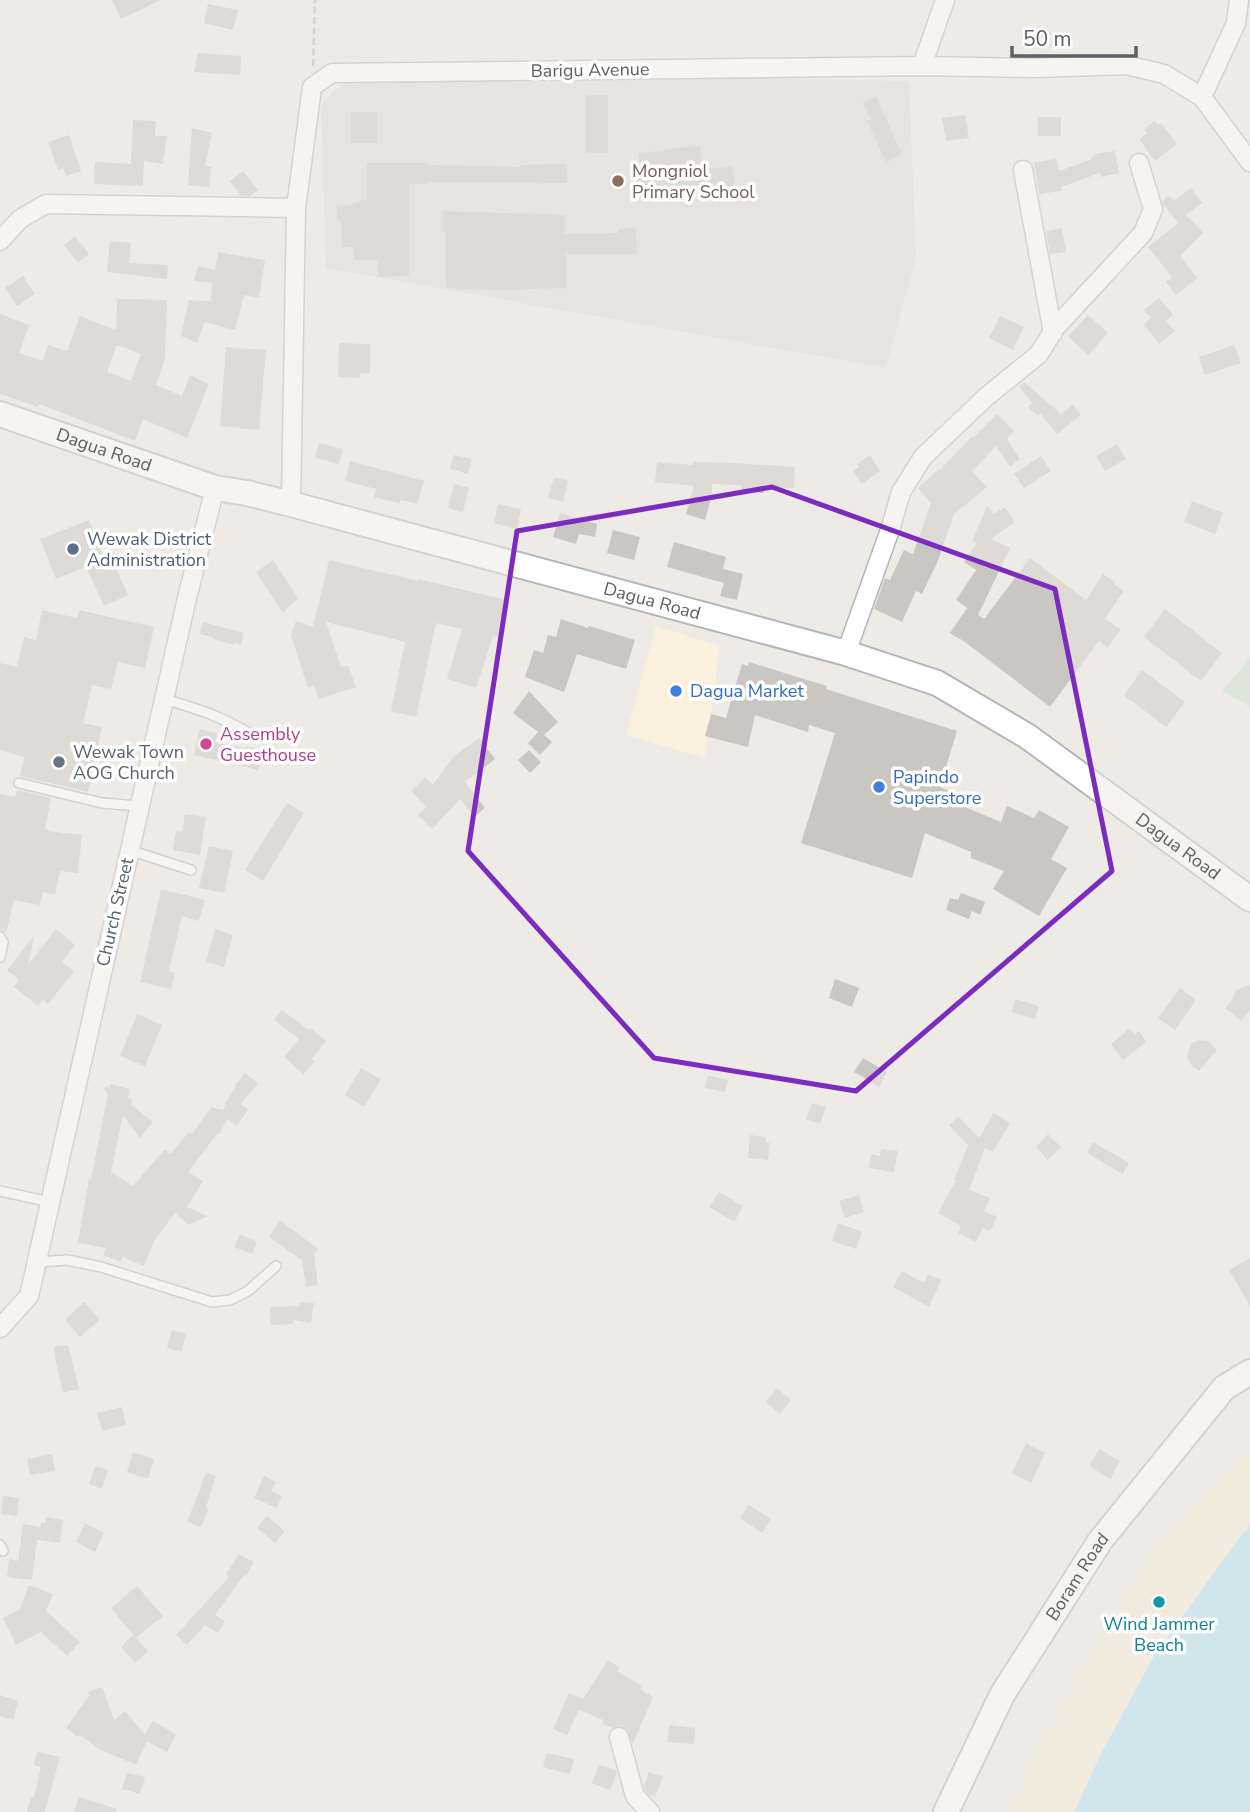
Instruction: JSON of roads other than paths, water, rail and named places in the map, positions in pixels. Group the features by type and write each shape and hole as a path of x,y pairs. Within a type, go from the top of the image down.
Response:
{"street":[{"path":"922,66 944,0"},
{"path":"1202,97 1236,23 1239,0"},
{"name":"Barigu Avenue","path":"296,208 312,87 332,74 1126,65 1164,74 1202,97 1250,162"},
{"path":"846,653 901,492 923,457 986,397 1039,354 1052,333 1143,233 1153,209 1139,163"},
{"path":"1023,170 1052,333"},
{"path":"0,241 20,219 47,204 296,208 291,504"},
{"name":"Dagua Road","path":"0,414 215,488 291,504 846,653 937,683 1027,736 1250,899"},
{"name":"Church Street","path":"0,1328 29,1296 139,806 215,488"},
{"name":"Boram Road","path":"946,1812 1002,1695 1100,1541 1224,1388 1250,1372"},
{"path":"619,1737 635,1796 650,1812"}],"lane":[{"path":"164,699 214,714 237,724 255,737"},
{"path":"19,783 102,803 139,806"},
{"path":"129,850 191,870"},
{"path":"0,937 3,942 0,957"},
{"path":"0,1191 50,1202"},
{"path":"37,1262 67,1260 101,1267 212,1301 230,1300 248,1291 276,1266"}],"water":[{"path":"1250,1526 1250,1812 1074,1812 1102,1752 1154,1656"}],"place":[{"name":"Mongniol Primary School","path":"618,181"},
{"name":"Wewak District Administration","path":"73,549"},
{"name":"Dagua Market","path":"676,691"},
{"name":"Assembly Guesthouse","path":"206,744"},
{"name":"Wewak Town AOG Church","path":"59,762"},
{"name":"Papindo Superstore","path":"879,787"},
{"name":"Wind Jammer Beach","path":"1159,1602"}]}
